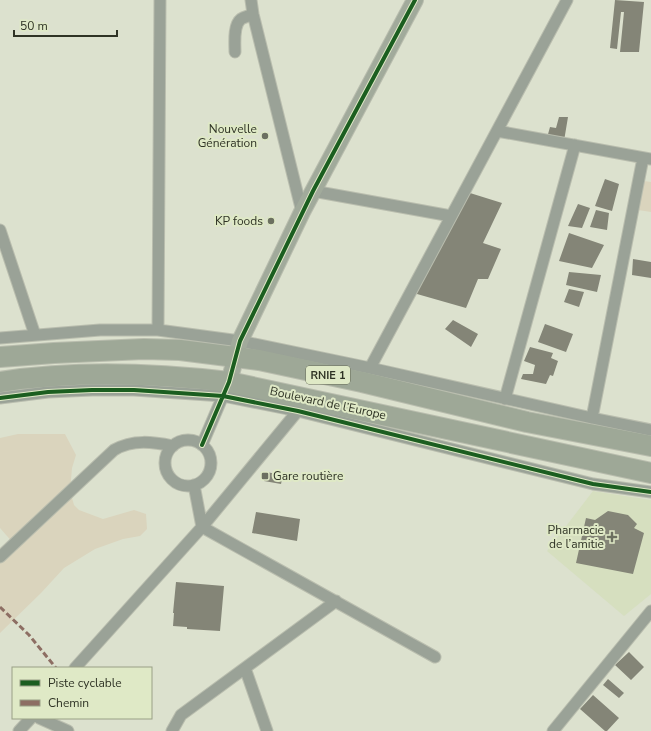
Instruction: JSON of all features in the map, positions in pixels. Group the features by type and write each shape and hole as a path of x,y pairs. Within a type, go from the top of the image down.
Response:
{"highway":[{"name":"RNIE 1","path":"0,357 144,349 238,349 259,360 362,382 527,422 651,446"},
{"name":"Boulevard de l’Europe","path":"0,382 51,376 98,374 175,376 226,389 302,405 651,473"}],"street":[{"path":"158,330 160,0"},
{"path":"251,0 253,14 302,212"},
{"path":"202,445 226,389 238,349 302,212 414,0"},
{"path":"370,368 567,0"},
{"path":"235,52 236,27 240,20 253,14"},
{"path":"497,131 647,159 592,418"},
{"path":"505,399 575,145"},
{"path":"313,191 451,216"},
{"path":"0,230 35,334"},
{"path":"0,338 100,330 158,330 238,349 370,368 651,430"},
{"path":"0,398 48,392 92,390 226,389"},
{"path":"76,667 202,527 302,405 593,484 651,492"},
{"path":"193,440 202,445 209,452 211,462 209,472 203,480 194,485 184,486 175,482 168,474 166,464 167,454 173,446 182,441 193,440"},
{"path":"0,557 114,450 122,446 148,442 173,446"},
{"path":"194,485 202,527"},
{"path":"202,527 434,657"},
{"path":"172,731 181,715 336,601"},
{"path":"553,731 651,611"},
{"path":"246,668 267,731"},
{"path":"20,731 30,719"},
{"path":"41,719 68,731"}],"shaded area":[{"path":"644,181 651,182 651,212 638,210"},
{"path":"18,434 65,434 76,455 72,468 70,491 74,505 79,510 103,519 134,510 146,514 147,529 140,536 123,539 95,549 64,568 0,633 0,558 14,544 0,528 0,438"},
{"path":"593,491 651,500 651,594 624,616 547,551"}],"building":[{"path":"615,0 644,2 639,52 620,52 624,12 621,12 617,49 610,48"},
{"path":"559,117 568,117 563,147 545,145 550,127 556,128"},
{"path":"605,179 619,184 612,211 595,206"},
{"path":"470,193 502,203 483,243 501,249 488,279 478,279 466,308 410,292"},
{"path":"578,204 590,208 582,228 568,226"},
{"path":"596,210 609,213 607,230 590,227"},
{"path":"569,233 604,245 592,268 559,261"},
{"path":"633,259 651,262 651,278 632,275"},
{"path":"569,272 601,275 597,292 566,285"},
{"path":"569,289 584,292 579,307 564,302"},
{"path":"453,320 478,334 471,347 445,329"},
{"path":"545,324 573,334 566,352 538,342"},
{"path":"530,347 553,353 551,358 558,361 553,376 550,375 546,384 521,379 523,374 533,374 535,365 524,361"},
{"path":"266,472 283,475 281,484 264,481"},
{"path":"608,511 628,515 637,524 634,528 644,533 633,574 576,563 586,518 595,520"},
{"path":"256,512 300,519 297,541 252,533"},
{"path":"176,582 224,586 220,631 187,629 187,627 173,626"},
{"path":"629,652 644,667 631,680 615,665"},
{"path":"608,679 624,693 619,698 603,685"},
{"path":"593,695 619,718 607,731 605,731 580,709"}],"marked path":[{"path":"0,607 29,635 55,667"}],"cycle path":[{"path":"202,445 229,382 240,341 313,191 415,0"},
{"path":"0,398 48,392 92,390 134,390 223,396 298,411 593,484 651,492"}],"place":[{"name":"Nouvelle Génération","path":"265,136"},
{"name":"KP foods","path":"271,221"},
{"name":"Gare routière","path":"265,476"},
{"name":"Pharmacie de l’amitie","path":"612,537"}]}
